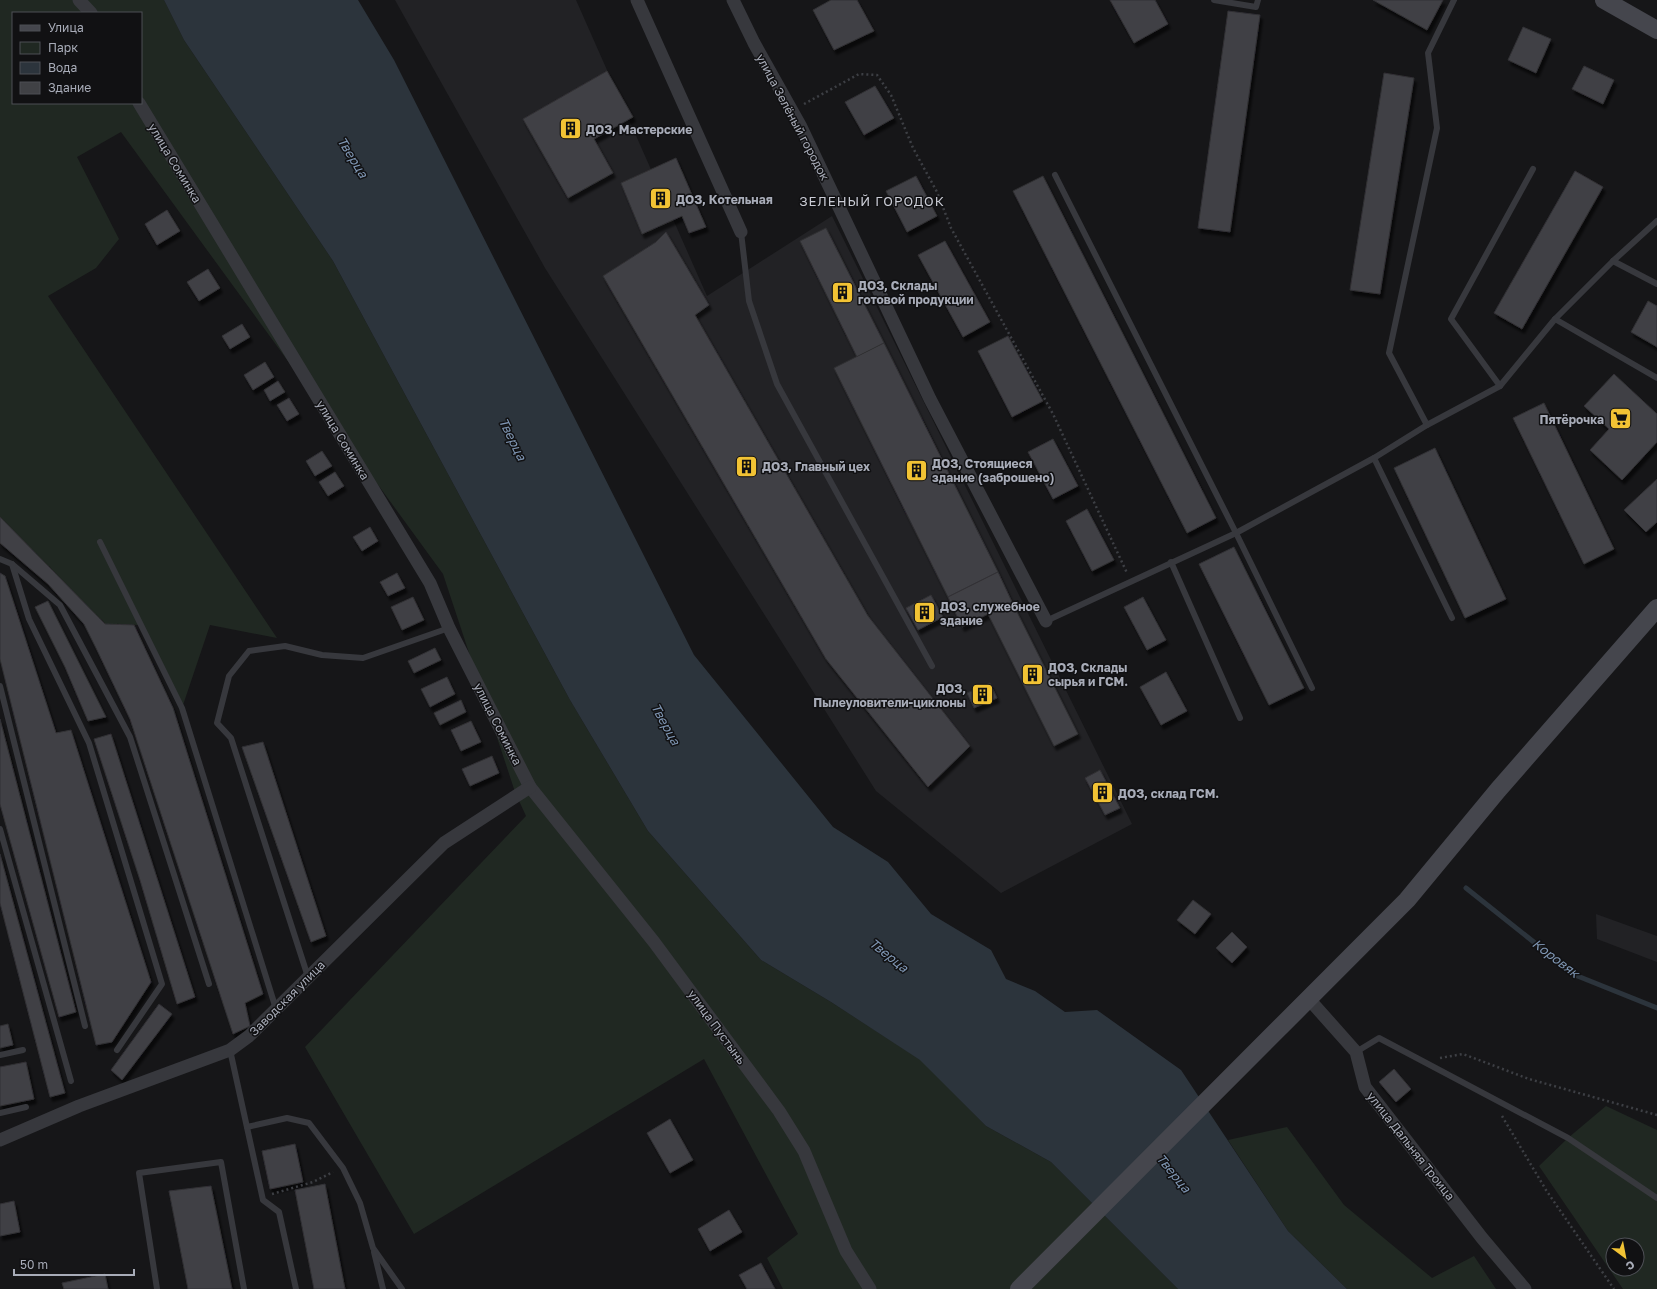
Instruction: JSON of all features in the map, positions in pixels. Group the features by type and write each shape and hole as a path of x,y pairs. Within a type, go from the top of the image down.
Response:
{"street":[{"path":"79,0 90,12"},
{"path":"637,0 741,232"},
{"name":"улица Зелёный городок","path":"733,0 754,43 790,108 930,399 1046,621"},
{"path":"1604,0 1657,30"},
{"name":"улица Соминка","path":"140,104 430,583 449,628 530,787"},
{"path":"1019,1289 1407,900 1498,790 1657,608"},
{"name":"Заводская улица","path":"0,1140 79,1106 230,1050 249,1036 444,843 530,787"},
{"name":"улица Пустынь","path":"530,787 654,942 779,1111 804,1151 846,1251 870,1289"},
{"name":"улица Дальняя Троица","path":"1308,998 1356,1052 1365,1087 1482,1238 1525,1289"}],"lane":[{"path":"1214,0 1256,7 1258,0"},
{"path":"1427,425 1389,353 1437,128 1428,52 1454,0"},
{"path":"1500,386 1451,319 1533,169"},
{"path":"1055,175 1236,533 1312,688"},
{"path":"1046,621 1131,580 1236,533 1374,458 1427,425 1500,386 1555,320 1613,261 1657,221"},
{"path":"741,232 749,301 777,384 932,666"},
{"path":"1613,261 1657,284"},
{"path":"1555,320 1657,378"},
{"path":"1374,458 1452,618"},
{"path":"100,542 182,708 276,1009"},
{"path":"0,559 12,564 60,605 130,737 209,984"},
{"path":"1171,562 1240,718"},
{"path":"12,564 30,619 89,743 162,984 117,1050"},
{"path":"308,977 231,738 217,723 229,676 249,652 285,646 322,655 363,658 449,628"},
{"path":"0,686 85,1026"},
{"path":"0,828 71,1081"},
{"path":"1356,1052 1379,1038 1490,1095 1568,1138 1657,1198"},
{"path":"0,1055 23,1050"},
{"path":"230,1050 263,1200 279,1212 296,1289"},
{"path":"0,1113 26,1107"},
{"path":"247,1127 287,1118 308,1123 343,1168 360,1203 383,1289"},
{"path":"157,1289 139,1173 221,1162 244,1289"},
{"path":"373,1248 402,1289"}],"path":[{"path":"790,108 801,106 859,74 878,75 891,95 914,148 937,192 951,228 1053,414 1131,580"},
{"path":"1422,1060 1463,1054 1529,1079 1657,1115"},
{"path":"1490,1095 1546,1190 1614,1289"},
{"path":"263,1200 276,1192 313,1182 343,1168"}],"shaded area":[{"path":"395,0 576,0 707,296 832,216 1132,824 1001,893 876,791 545,268"},
{"path":"1596,914 1657,936 1657,962 1597,939"}],"green space":[{"path":"0,0 164,0 184,40 333,261 570,700 648,831 761,960 831,1002 921,1060 986,1126 1051,1162 1178,1289 783,1289 767,1258 798,1234 704,1059 414,1234 305,1047 526,816 515,792 443,574 121,132 77,157 119,239 96,268 48,296 277,638 210,625 182,708 141,625 105,624 0,517"},
{"path":"1606,1106 1657,1130 1657,1289 1623,1289 1615,1277 1645,1277 1645,1237 1605,1237 1605,1263 1539,1166 1568,1138"},
{"path":"1287,1127 1344,1205 1432,1278 1474,1256 1496,1289 1347,1289 1288,1231 1228,1140"}],"water":[{"name":"Тверца","path":"164,0 358,0 394,60 694,655 833,827 888,862 931,914 991,950 1006,979 1035,991 1065,1012 1097,1010 1181,1070 1288,1231 1347,1289 1178,1289 1051,1162 986,1126 920,1060 831,1002 761,960 648,831 570,700 333,261 184,40"}],"building":[{"path":"831,0 857,0 874,31 834,50 813,10"},
{"path":"1110,0 1155,0 1168,24 1134,43"},
{"path":"1373,0 1443,0 1427,30"},
{"path":"1228,11 1260,15 1230,232 1198,228"},
{"path":"1523,27 1551,39 1536,73 1508,60"},
{"path":"1584,66 1614,80 1603,104 1572,89"},
{"name":"ДОЗ, Мастерские","path":"607,71 633,117 594,139 613,173 568,198 523,119"},
{"path":"1384,73 1414,78 1380,294 1350,290"},
{"path":"875,86 894,118 864,135 845,102"},
{"name":"ДОЗ, Котельная","path":"676,158 706,227 689,233 682,216 642,234 621,183"},
{"path":"1575,171 1603,187 1522,329 1494,313"},
{"path":"916,176 937,216 907,232 886,191"},
{"path":"1043,176 1216,518 1187,533 1013,191"},
{"path":"167,210 180,231 157,245 145,224"},
{"name":"ДОЗ, Склады готовой продукции","path":"826,228 884,343 857,357 800,241"},
{"name":"ДОЗ, Главный цех","path":"666,232 709,305 695,315 868,616 970,746 928,787 826,659 603,276 656,242"},
{"path":"945,241 990,322 963,337 918,255"},
{"path":"208,269 220,288 199,301 187,282"},
{"path":"1648,301 1657,306 1657,347 1631,332"},
{"path":"242,324 250,337 230,349 222,336"},
{"path":"1008,336 1043,401 1012,417 978,351"},
{"name":"ДОЗ, Стоящиеся здание (заброшено)","path":"884,343 998,572 948,597 834,368"},
{"path":"265,362 274,377 253,390 244,375"},
{"path":"1614,374 1657,414 1657,442 1622,480 1590,450 1609,429 1584,406"},
{"path":"278,381 285,392 270,401 264,390"},
{"path":"289,398 299,414 287,421 277,405"},
{"path":"1544,403 1614,549 1584,564 1513,418"},
{"path":"1053,439 1078,486 1053,499 1028,452"},
{"path":"1435,448 1506,599 1465,618 1394,468"},
{"path":"322,451 332,466 315,476 306,461"},
{"path":"335,472 344,486 328,496 319,482"},
{"path":"1657,479 1657,522 1646,532 1624,510"},
{"path":"1087,509 1114,560 1092,571 1066,521"},
{"path":"0,517 105,624 134,625 173,708 263,994 245,1003 250,1026 233,1034 130,719 96,648 84,624 48,584 0,543"},
{"path":"370,527 378,541 362,551 353,537"},
{"path":"1234,547 1304,688 1269,705 1199,564"},
{"path":"998,572 1012,602 962,627 948,597"},
{"path":"0,573 5,576 56,733 71,730 151,982 112,1042 96,1045 0,659"},
{"path":"397,573 405,588 388,596 380,582"},
{"name":"ДОЗ, служебное здание","path":"931,595 943,617 918,630 906,608"},
{"path":"413,597 424,620 402,630 391,607"},
{"path":"1143,597 1166,640 1147,650 1124,607"},
{"path":"48,601 106,717 88,721 65,667 35,607"},
{"name":"ДОЗ, Склады сырья и ГСМ.","path":"1012,602 1078,734 1054,746 988,614"},
{"path":"435,648 441,660 414,673 408,661"},
{"path":"1166,672 1187,711 1161,725 1140,687"},
{"path":"447,677 455,694 430,707 421,689"},
{"name":"ДОЗ, Пылеуловители-циклоны","path":"990,683 997,698 974,708 967,693"},
{"path":"461,700 466,712 440,725 434,713"},
{"path":"0,719 76,1012 59,1017 0,804"},
{"path":"471,721 481,742 461,751 451,730"},
{"path":"111,734 195,997 177,1004 140,880 94,739"},
{"path":"263,742 326,936 311,942 242,747"},
{"path":"492,756 499,773 470,786 462,769"},
{"name":"ДОЗ, склад ГСМ.","path":"1100,770 1120,808 1105,815 1085,778"},
{"path":"0,854 65,1093 50,1097 0,903"},
{"path":"1193,900 1211,914 1195,934 1177,920"},
{"path":"1232,932 1247,947 1232,963 1216,948"},
{"path":"159,1004 172,1014 122,1080 111,1070"},
{"path":"8,1024 13,1045 0,1048 0,1026"},
{"path":"26,1062 34,1099 0,1106 0,1067"},
{"path":"1394,1069 1411,1089 1396,1102 1379,1082"},
{"path":"670,1119 693,1160 670,1173 647,1133"},
{"path":"295,1144 303,1182 270,1189 262,1151"},
{"path":"325,1184 345,1289 314,1289 295,1190"},
{"path":"211,1186 232,1289 188,1289 169,1191"},
{"path":"14,1201 20,1232 0,1236 0,1204"},
{"path":"729,1210 742,1232 710,1251 698,1229"},
{"path":"761,1263 775,1289 747,1289 739,1275"},
{"path":"105,1274 108,1289 64,1289 62,1283"}],"waterway":[{"name":"Коровяк","path":"1466,888 1575,975 1657,1008"}],"place":[{"name":"ДОЗ, Мастерские","path":"570,129"},
{"name":"ДОЗ, Котельная","path":"661,199"},
{"name":"ДОЗ, Склады готовой продукции","path":"842,292"},
{"name":"Пятёрочка","path":"1620,419"},
{"name":"ДОЗ, Главный цех","path":"747,466"},
{"name":"ДОЗ, Стоящиеся здание (заброшено)","path":"916,470"},
{"name":"ДОЗ, служебное здание","path":"924,613"},
{"name":"ДОЗ, Склады сырья и ГСМ.","path":"1033,674"},
{"name":"ДОЗ, Пылеуловители-циклоны","path":"982,695"},
{"name":"ДОЗ, склад ГСМ.","path":"1103,793"}],"district":[{"name":"ЗЕЛЕНЫЙ ГОРОДОК","path":"872,201"}]}
